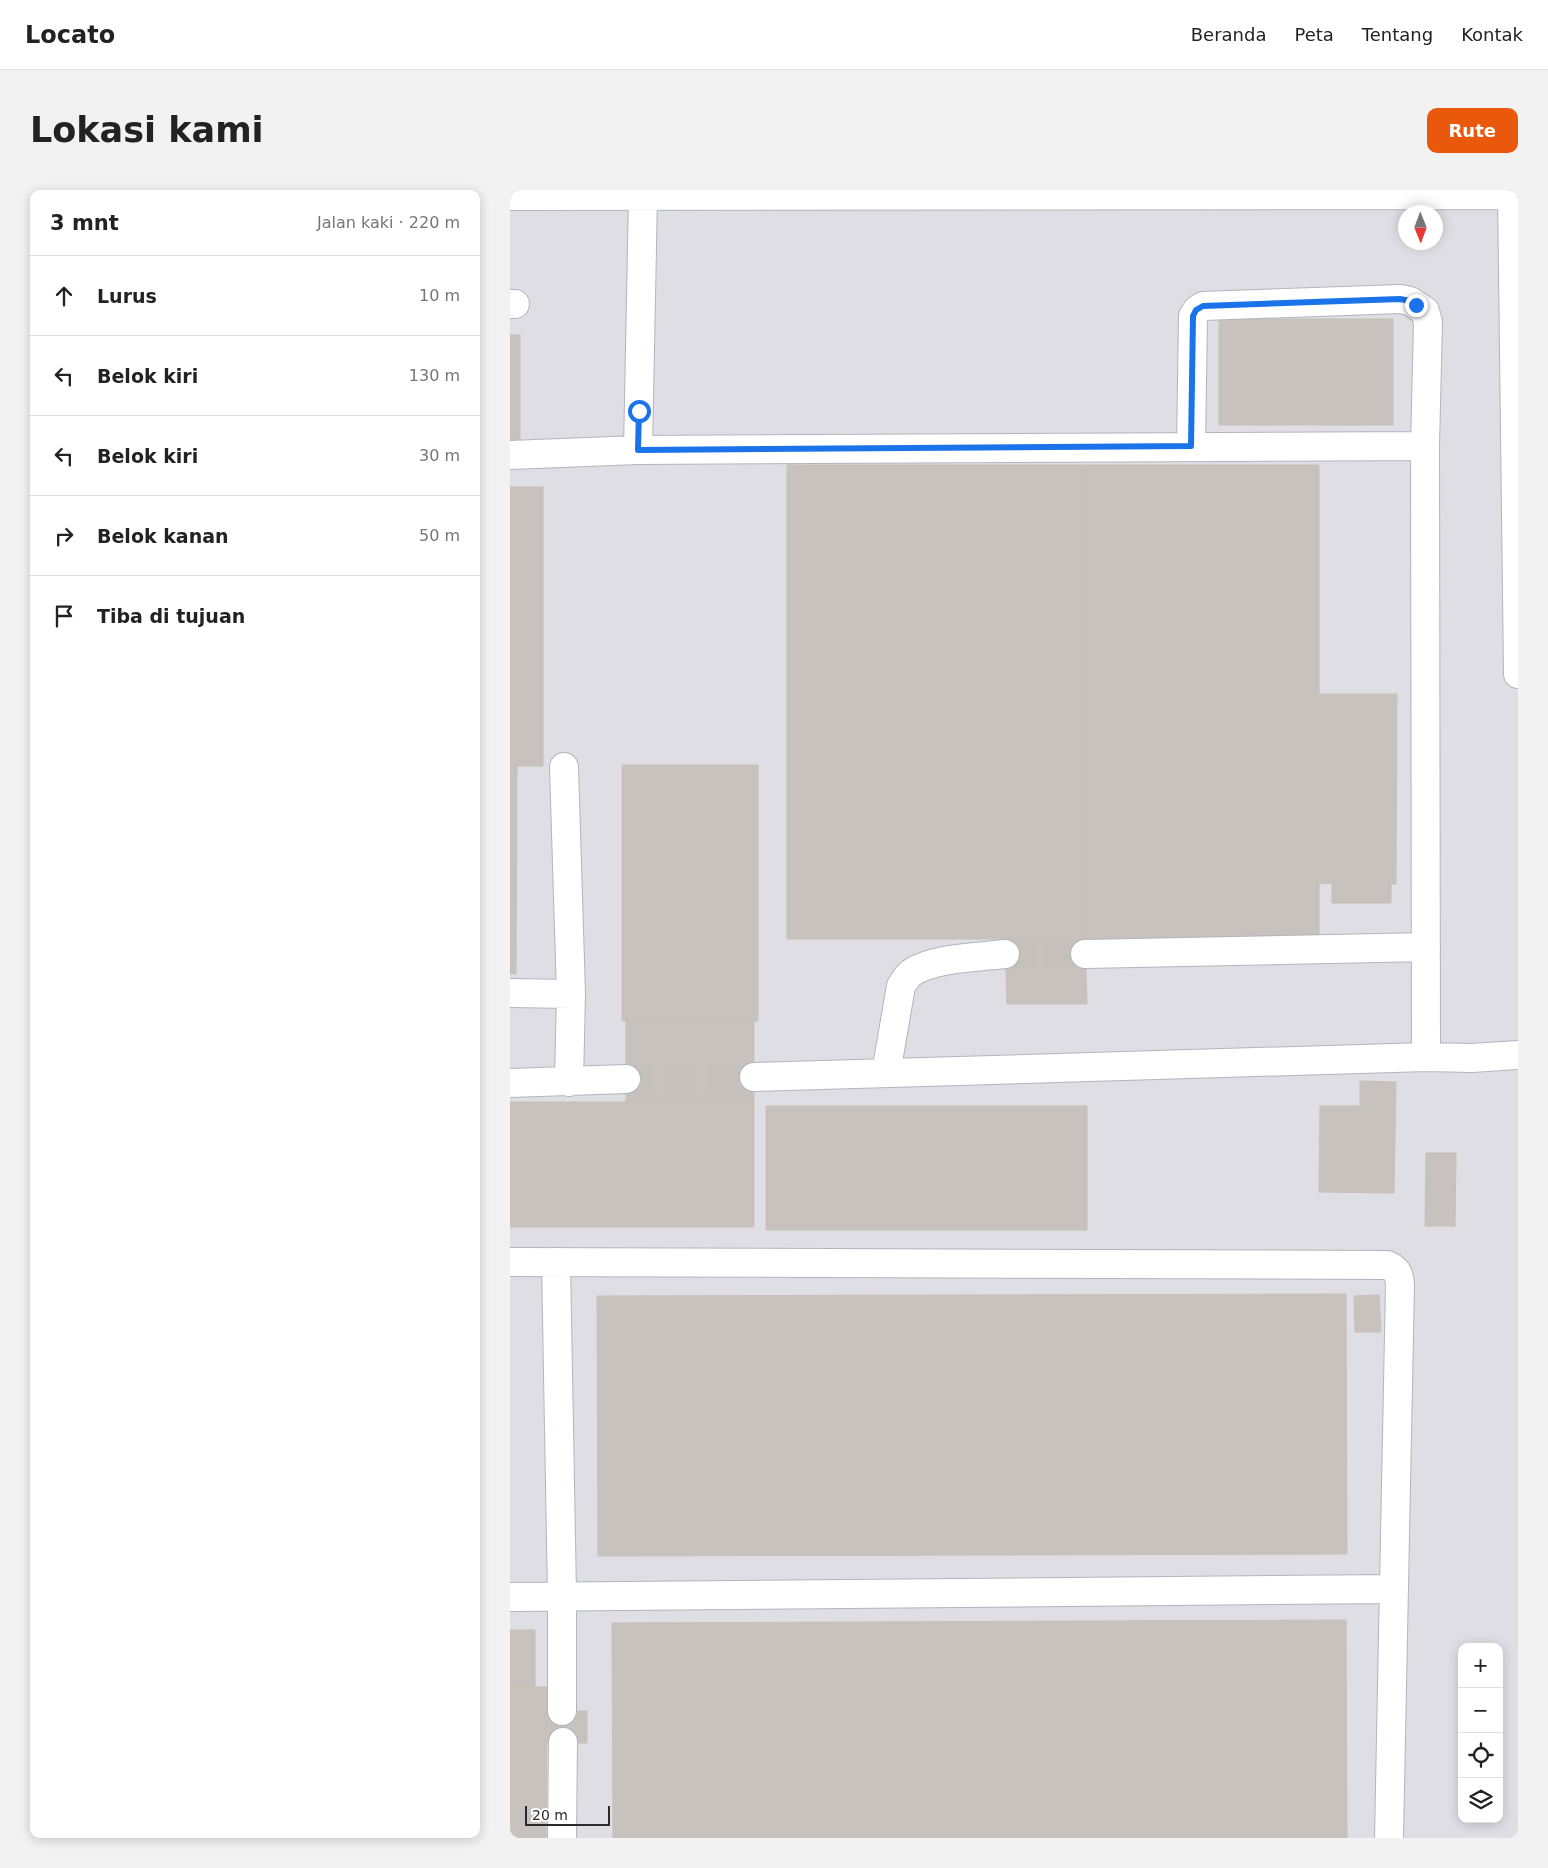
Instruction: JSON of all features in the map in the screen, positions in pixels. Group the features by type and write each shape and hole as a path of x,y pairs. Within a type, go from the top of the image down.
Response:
{"street":[{"path":"510,196 1514,193 1518,674"},
{"path":"638,450 642,196"},
{"path":"1191,446 1193,316 1196,310 1203,306 1400,299 1410,301 1425,311 1428,322 1425,446 1426,1057"},
{"path":"510,455 638,450 1425,446"},
{"path":"564,767 570,994 569,1082"},
{"path":"1085,954 1426,947"},
{"path":"886,1073 902,986 910,974 949,961 1005,954"},
{"path":"510,993 570,994"},
{"path":"754,1077 1426,1057 1472,1058 1518,1055"},
{"path":"510,1083 626,1079"},
{"path":"510,1262 1387,1265 1393,1267 1397,1271 1400,1284 1389,1838"},
{"path":"556,1262 562,1595 562,1711"},
{"path":"510,1596 1394,1589"},
{"path":"562,1838 563,1742"}],"shaded area":[{"path":"510,190 1518,190 1518,1838 510,1838"}],"building":[{"path":"1219,319 1393,319 1393,425 1219,425"},
{"path":"510,335 520,335 520,440 510,440"},
{"path":"787,465 1084,465 1085,939 787,939"},
{"path":"1084,465 1319,465 1319,694 1397,694 1396,884 1391,884 1391,903 1332,903 1332,883 1319,884 1319,939 1085,939"},
{"path":"510,487 543,487 543,766 517,766 516,974 510,974"},
{"path":"622,765 758,765 758,1021 622,1021"},
{"path":"1005,939 1085,939 1087,1004 1007,1004"},
{"path":"626,1021 754,1021 754,1102 626,1102"},
{"path":"1360,1081 1396,1082 1394,1193 1319,1192 1320,1106 1360,1106"},
{"path":"510,1102 754,1102 754,1227 510,1227"},
{"path":"766,1106 1087,1106 1087,1230 766,1230"},
{"path":"1426,1153 1456,1153 1455,1226 1425,1226"},
{"path":"1346,1294 1347,1554 598,1556 597,1296"},
{"path":"1379,1295 1381,1332 1355,1332 1354,1296"},
{"path":"1346,1620 1347,1838 613,1838 612,1623"},
{"path":"510,1630 535,1630 535,1687 510,1687"},
{"path":"510,1687 547,1687 546,1838 510,1838"},
{"path":"546,1711 587,1711 587,1743 546,1743"}],"tunnel":[{"path":"1005,954 1085,954"},
{"path":"626,1079 754,1077"}],"route":[{"path":"639,411 638,450 1191,446 1193,316 1196,310 1203,306 1400,299 1410,301 1416,305"}]}
